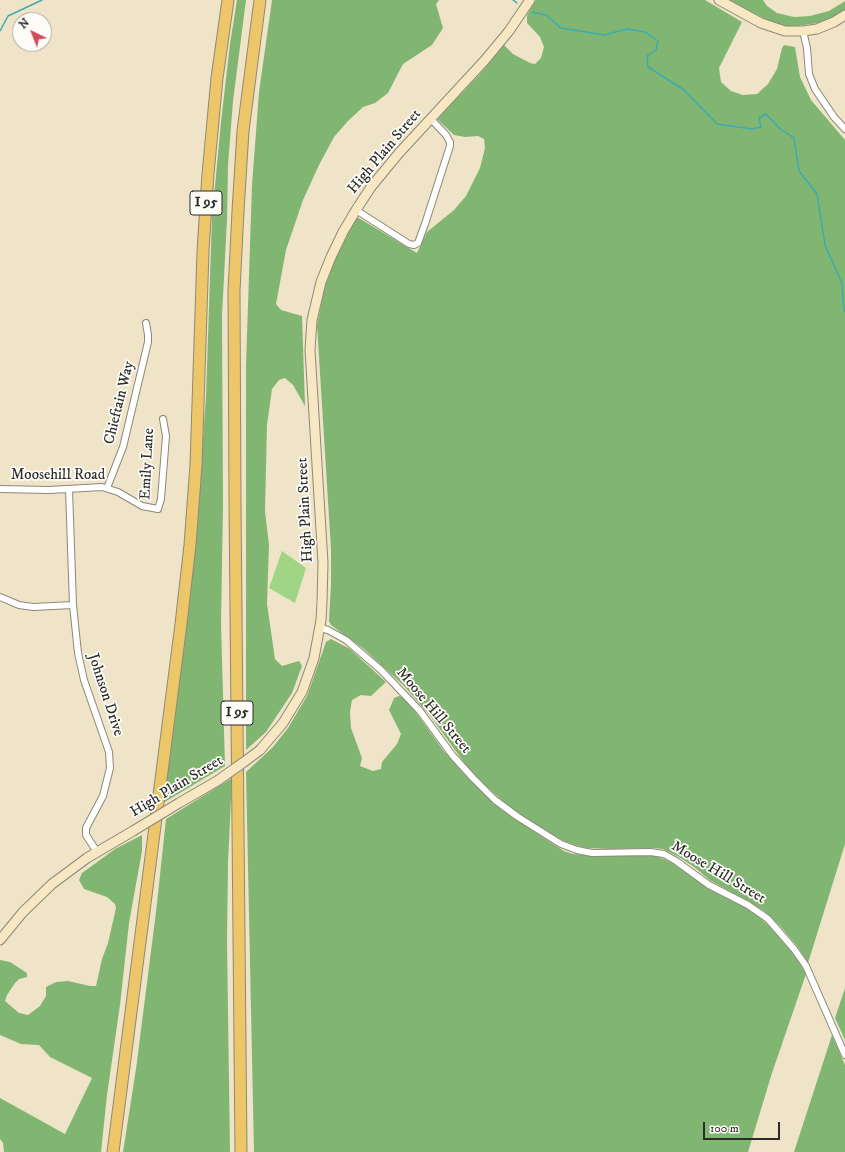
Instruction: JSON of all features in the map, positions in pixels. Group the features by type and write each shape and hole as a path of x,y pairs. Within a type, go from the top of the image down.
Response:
{"highway":[{"name":"I 95","path":"113,1152 190,545 196,465 203,251 208,174 217,78 228,0"},
{"name":"I 95","path":"241,1152 234,292 243,131 260,0"}],"main road":[{"name":"High Plain Street","path":"0,940 23,912 41,894 67,872 97,852 217,781 260,750 283,723 302,692 314,658 320,628 322,602 323,563 321,510 310,362 310,337 314,306 321,282 337,245 356,210 385,169 486,60 530,0"},
{"path":"719,0 772,28 785,31 803,31 826,26 845,15"}],"street":[{"path":"803,31 807,48 808,74 834,117 845,129"},
{"path":"356,210 410,244 414,245 418,243 450,146 450,142 446,135 431,119"},
{"name":"Chieftain Way","path":"107,488 123,447 148,342 146,323"},
{"name":"Emily Lane","path":"158,509 161,498 166,436 163,419"},
{"name":"Moosehill Road","path":"0,489 44,490 92,487 107,488 118,492 142,506 158,509"},
{"name":"Johnson Drive","path":"69,489 73,605 78,653 81,668 109,752 110,768 104,792 100,803 86,828 86,835 97,852"},
{"path":"0,597 19,605 33,607 73,605"},
{"name":"Moose Hill Street","path":"320,628 328,630 346,640 381,670 423,714 453,756 473,778 495,800 528,824 561,844 577,850 592,853 650,852 664,854 710,885 745,903 764,916 786,939 806,966 845,1055"}],"green space":[{"path":"237,0 246,0 233,101 228,165 222,315 223,505 221,623 225,766 163,803 196,539 206,396 212,218 221,122 230,44"},
{"path":"272,0 439,0 436,4 443,28 432,45 403,64 388,93 375,103 363,107 334,137 303,200 286,250 276,304 281,310 302,316 305,406 293,385 285,378 279,380 272,389 267,425 265,511 269,545 267,604 275,659 282,666 299,661 302,666 292,693 266,732 246,750 246,365 252,185 259,92"},
{"path":"536,0 705,0 742,22 719,68 721,82 731,91 743,95 757,94 768,84 777,69 784,45 795,47 800,77 811,100 845,140 845,844 808,963 797,946 780,926 764,911 711,881 679,857 663,849 611,849 578,846 564,841 513,810 486,786 466,765 431,717 404,686 364,649 331,625 329,621 331,549 317,325 324,290 333,263 357,217 417,253 427,232 454,210 466,196 480,168 485,148 484,139 478,136 465,137 454,135 437,119 480,74 504,45 513,54 530,63 535,64 541,58 544,47 540,37 527,23 527,15"},
{"path":"730,0 763,0 767,6 777,13 794,17 810,16 829,11 845,1 845,10 825,22 790,27 777,24"},
{"path":"282,551 306,568 295,603 269,588"},
{"path":"331,639 350,649 386,682 371,696 361,695 352,700 350,712 351,728 362,758 360,766 373,771 381,769 382,762 397,744 401,734 389,710 394,698 399,696 404,698 443,750 464,774 502,810 542,837 564,851 573,854 606,856 654,855 666,860 683,869 713,891 751,910 775,931 793,952 806,974 772,1073 748,1152 254,1152 246,772 273,747 288,728 307,696 326,642"},
{"path":"232,778 228,863 227,941 230,1152 123,1152 136,1069 166,819"},
{"path":"142,835 142,851 129,923 101,1152 4,1152 3,1143 0,1139 0,1098 65,1134 92,1078 50,1057 39,1045 21,1044 0,1035 0,960 10,962 27,973 27,977 19,979 15,983 5,1001 19,1013 28,1015 40,1006 46,996 46,987 56,982 68,981 96,986 116,908 115,904 107,897 84,889 79,880 82,873 115,849"},
{"path":"845,988 845,1040 835,1018"},
{"path":"832,1035 845,1065 845,1152 794,1152"}],"waterway":[{"path":"0,31 8,16 42,0"},
{"path":"513,0 517,3"},
{"path":"532,12 546,15 561,28 604,35 627,29 645,32 658,41 656,50 647,56 648,67 684,90 717,124 752,129 761,127 759,118 766,114 779,128 794,138 799,171 817,194 825,245 842,283 845,311"}]}
